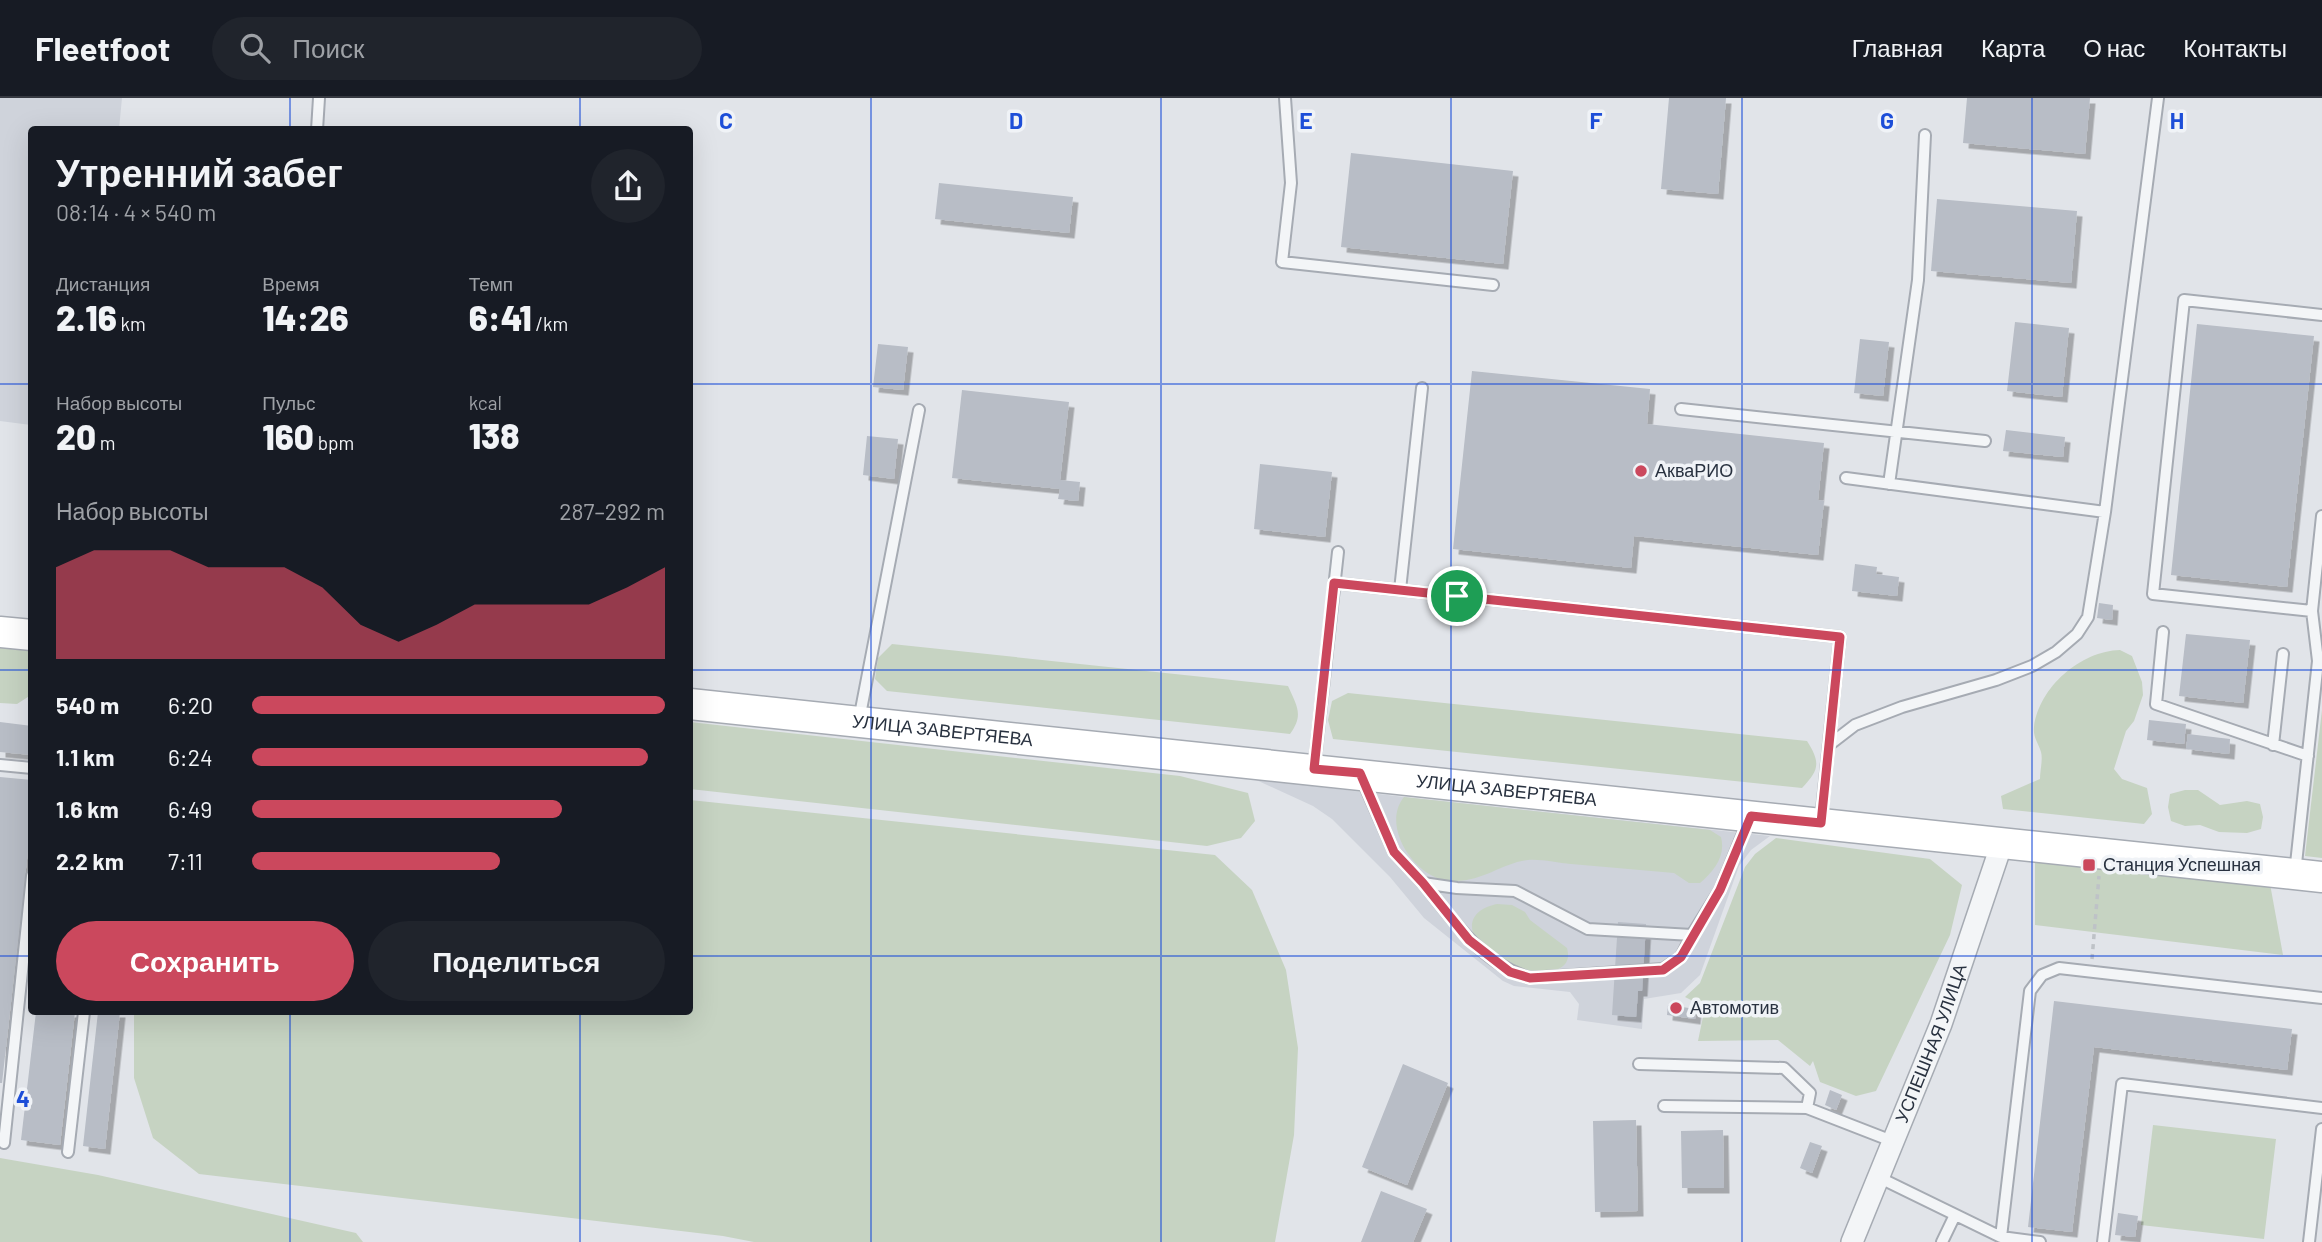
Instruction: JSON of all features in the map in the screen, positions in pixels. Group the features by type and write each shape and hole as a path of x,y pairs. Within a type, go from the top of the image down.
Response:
{"main road":[{"path":"0,632 28,635"},
{"name":"УЛИЦА ЗАВЕРТЯЕВА","path":"693,704 2309,875"}],"street":[{"name":"УСПЕШНАЯ УЛИЦА","path":"1853,1242 1941,1024 2002,843"}],"lane":[{"path":"317,126 319,98"},
{"path":"1284,98 1291,183 1282,262 1493,285"},
{"path":"1829,745 1855,725 1902,707 1996,680 2032,666 2056,652 2077,634 2088,617 2105,512 2158,98"},
{"path":"1889,484 1918,280 1925,135"},
{"path":"2312,611 2153,594 2184,300 2322,315"},
{"path":"1400,590 1422,388"},
{"path":"1681,409 1984,441"},
{"path":"859,722 919,410"},
{"path":"1846,478 2105,512"},
{"path":"2309,875 2308,756 2320,661 2312,611 2322,516"},
{"path":"1314,769 1338,552"},
{"path":"1334,583 1840,637 1821,823"},
{"path":"2163,632 2156,704 2308,756"},
{"path":"2273,744 2283,654"},
{"path":"0,765 28,768"},
{"path":"1360,773 1394,852 1469,940 1510,972 1530,978 1663,970 1681,957 1720,890 1751,816"},
{"path":"1423,883 1515,891 1588,929 1692,935"},
{"path":"4,1143 28,914"},
{"path":"2001,1237 2030,991 2042,975 2059,968 2322,998"},
{"path":"68,1152 84,1015"},
{"path":"1639,1064 1784,1068 1810,1093 1807,1108"},
{"path":"2103,1242 2122,1084 2322,1108"},
{"path":"1664,1106 1807,1108 1892,1141"},
{"path":"2309,1242 2322,1129"},
{"path":"1878,1177 2001,1237 2033,1242"},
{"path":"1942,1242 1955,1215"}],"path":[{"path":"2091,971 2099,872"}],"shaded area":[{"path":"0,98 122,98 119,126 28,126 28,425 0,421"},
{"path":"1254,779 1770,836 1751,850 1739,866 1700,975 1681,993 1644,999 1642,1029 1577,1020 1579,1004 1570,992 1514,986 1503,981 1424,918 1390,877 1332,819 1313,806"}],"green space":[{"path":"0,643 28,645 28,697 17,704 0,703"},
{"path":"892,644 1288,686 1298,716 1290,734 887,691 875,679 878,658"},
{"path":"2120,650 2132,656 2142,682 2143,695 2134,721 2126,731 2114,769 2122,779 2147,788 2152,814 2144,824 2003,809 2001,796 2040,779 2042,755 2034,727 2044,698 2053,685 2077,664 2105,652"},
{"path":"1348,693 1807,741 1815,755 1816,766 1802,788 1333,739 1328,720 1332,701"},
{"path":"2322,710 2322,858 2305,856"},
{"path":"693,722 1180,776 1248,793 1255,821 1241,838 1207,846 693,789"},
{"path":"2198,790 2220,805 2247,801 2260,804 2263,817 2261,829 2247,833 2219,832 2200,825 2185,826 2171,821 2168,807 2170,794"},
{"path":"1404,797 1710,830 1721,837 1722,851 1714,868 1700,883 1689,883 1674,873 1533,860 1518,862 1468,880 1445,880 1422,869 1404,847 1396,821 1398,808"},
{"path":"693,800 1215,855 1252,890 1286,970 1298,1048 1294,1135 1275,1242 754,1242 723,1236 199,1174 153,1138 134,1078 134,1015 693,1015"},
{"path":"1776,838 1930,859 1962,885 1950,935 1876,1091 1856,1096 1820,1082 1813,1061 1810,1066 1778,1040 1698,1041 1705,1007 1685,997 1700,983 1745,867 1755,854"},
{"path":"2035,862 2270,884 2283,955 2035,925"},
{"path":"1497,904 1512,905 1525,912 1530,920 1567,948 1568,957 1565,964 1552,971 1534,971 1512,965 1494,952 1473,933 1472,927 1474,917 1478,913"},
{"path":"2153,1125 2276,1139 2264,1239 2141,1225"},
{"path":"0,1158 98,1175 356,1233 363,1242 0,1242"}],"building":[{"path":"1669,98 1726,98 1718,194 1661,189"},
{"path":"1967,98 2090,98 2085,154 1963,143"},
{"path":"1351,153 1513,171 1503,264 1341,247"},
{"path":"939,183 1073,197 1069,233 935,219"},
{"path":"1937,199 2077,211 2071,283 1931,271"},
{"path":"2015,322 2069,328 2062,397 2007,391"},
{"path":"2197,324 2314,336 2287,587 2171,575"},
{"path":"1860,339 1889,342 1883,396 1854,393"},
{"path":"878,344 908,347 903,390 873,387"},
{"name":"АкваРИО","path":"1472,371 1650,389 1647,424 1824,443 1818,500 1824,501 1818,555 1634,536 1631,568 1453,549"},
{"path":"962,390 1069,402 1060,480 1080,482 1078,501 1058,499 1060,489 952,478"},
{"path":"2006,430 2065,437 2063,457 2003,451"},
{"path":"867,436 898,439 894,479 863,475"},
{"path":"1260,464 1332,472 1325,537 1254,529"},
{"path":"1855,564 1877,567 1876,574 1899,577 1897,596 1852,591"},
{"path":"2099,603 2113,605 2112,620 2097,618"},
{"path":"2186,634 2250,640 2243,703 2179,696"},
{"path":"2149,720 2186,724 2184,744 2147,740"},
{"path":"0,722 28,726 28,755 0,752"},
{"path":"2188,734 2230,739 2229,754 2186,749"},
{"path":"0,777 28,780 28,851 0,1083"},
{"path":"1618,922 1646,924 1642,991 1638,991 1636,1017 1612,1015"},
{"path":"2054,1001 2292,1029 2287,1070 2094,1047 2072,1232 2028,1227"},
{"path":"1668,1005 1696,1009 1695,1019 1667,1015"},
{"path":"36,1015 75,1015 60,1145 21,1140"},
{"path":"98,1015 120,1015 105,1149 83,1146"},
{"path":"1403,1064 1448,1083 1407,1185 1362,1167"},
{"path":"1830,1090 1842,1095 1836,1110 1825,1105"},
{"path":"1636,1120 1638,1211 1595,1212 1593,1121"},
{"path":"1723,1130 1724,1188 1682,1188 1681,1131"},
{"path":"1810,1142 1822,1146 1812,1173 1800,1168"},
{"path":"1381,1191 1427,1209 1413,1242 1361,1242"},
{"path":"2118,1213 2138,1216 2135,1237 2115,1235"}],"place":[{"name":"АкваРИО","path":"1641,471"},
{"name":"Станция Успешная","path":"2089,865"},
{"name":"Автомотив","path":"1676,1008"}],"route":[{"path":"1334,583 1457,596 1840,637 1821,823 1751,816 1720,890 1681,957 1663,970 1530,978 1510,972 1469,940 1394,852 1360,773 1314,769 1334,583"}]}
